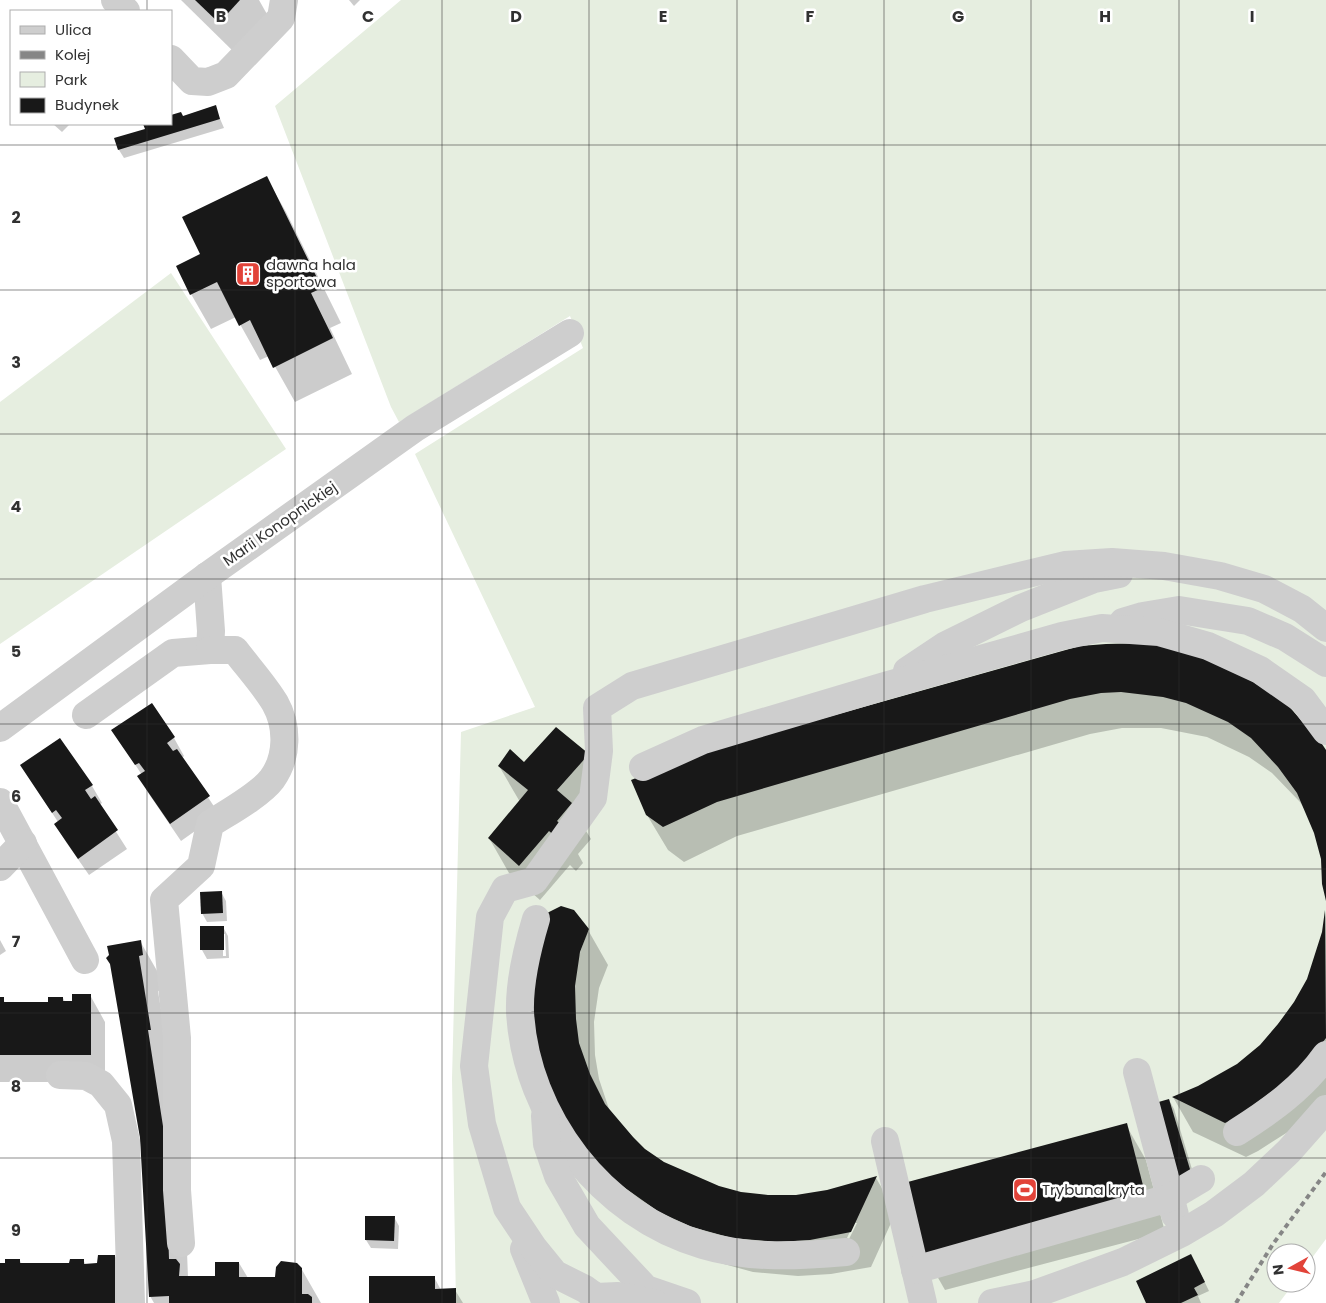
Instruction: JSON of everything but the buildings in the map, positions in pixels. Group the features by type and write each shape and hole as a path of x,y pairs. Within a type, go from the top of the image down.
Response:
{"street":[{"path":"116,0 125,10"},
{"path":"172,61 182,85 208,82 226,75 281,18 284,0"},
{"name":"Marii Konopnickiej","path":"0,728 415,428 570,333"},
{"path":"546,1303 507,1208 482,1124 474,1066 490,917 505,889 534,881 592,798 599,751 597,708 632,686 925,599 1065,565 1112,562 1164,566 1220,576 1264,589 1302,609 1326,628"},
{"path":"885,686 946,645 1021,608 1094,579 1164,566"},
{"path":"208,576 211,631 210,650"},
{"path":"643,766 703,740 885,686 1062,636 1102,628 1143,616 1179,610 1248,621 1285,637 1326,663"},
{"path":"1102,628 1159,632 1208,646 1260,670 1315,706 1326,731"},
{"path":"86,715 173,653 235,650 275,703 282,722 286,742 281,762 272,780 255,794 210,824 201,866 164,900 177,1038 177,1190 181,1243"},
{"path":"0,802 84,960"},
{"path":"0,867 23,843"},
{"path":"536,919 520,987 520,1013 525,1046 533,1079 544,1108 569,1147 595,1180 616,1200 647,1221 673,1234 702,1245 729,1252 775,1255 846,1252"},
{"path":"1237,1132 1263,1115 1298,1087 1326,1055"},
{"path":"1137,1072 1170,1198 1182,1233"},
{"path":"60,1075 86,1076 102,1084 118,1105 126,1141 131,1303"},
{"path":"544,1108 548,1144 558,1176 587,1226 646,1289 687,1303"},
{"path":"992,1303 1035,1299 1123,1262 1182,1233 1214,1214 1254,1184 1289,1151 1326,1109"},
{"path":"885,1141 923,1303"},
{"path":"915,1270 1170,1198 1200,1179"},
{"path":"507,1208 555,1274 585,1289 596,1297 618,1296 654,1303"}],"green space":[{"path":"401,0 1326,0 1326,1239 1316,1252 1316,1243 1266,1243 1266,1293 1286,1293 1279,1303 456,1303 452,1079 461,732 535,707 415,454 583,348 570,316 399,422 391,407 275,106"},
{"path":"171,273 286,449 0,644 0,402"}],"railway":[{"path":"1236,1303 1273,1244 1326,1172"}],"place":[{"name":"dawna hala sportowa","path":"248,274"},
{"name":"Trybuna kryta","path":"1025,1190"}]}
